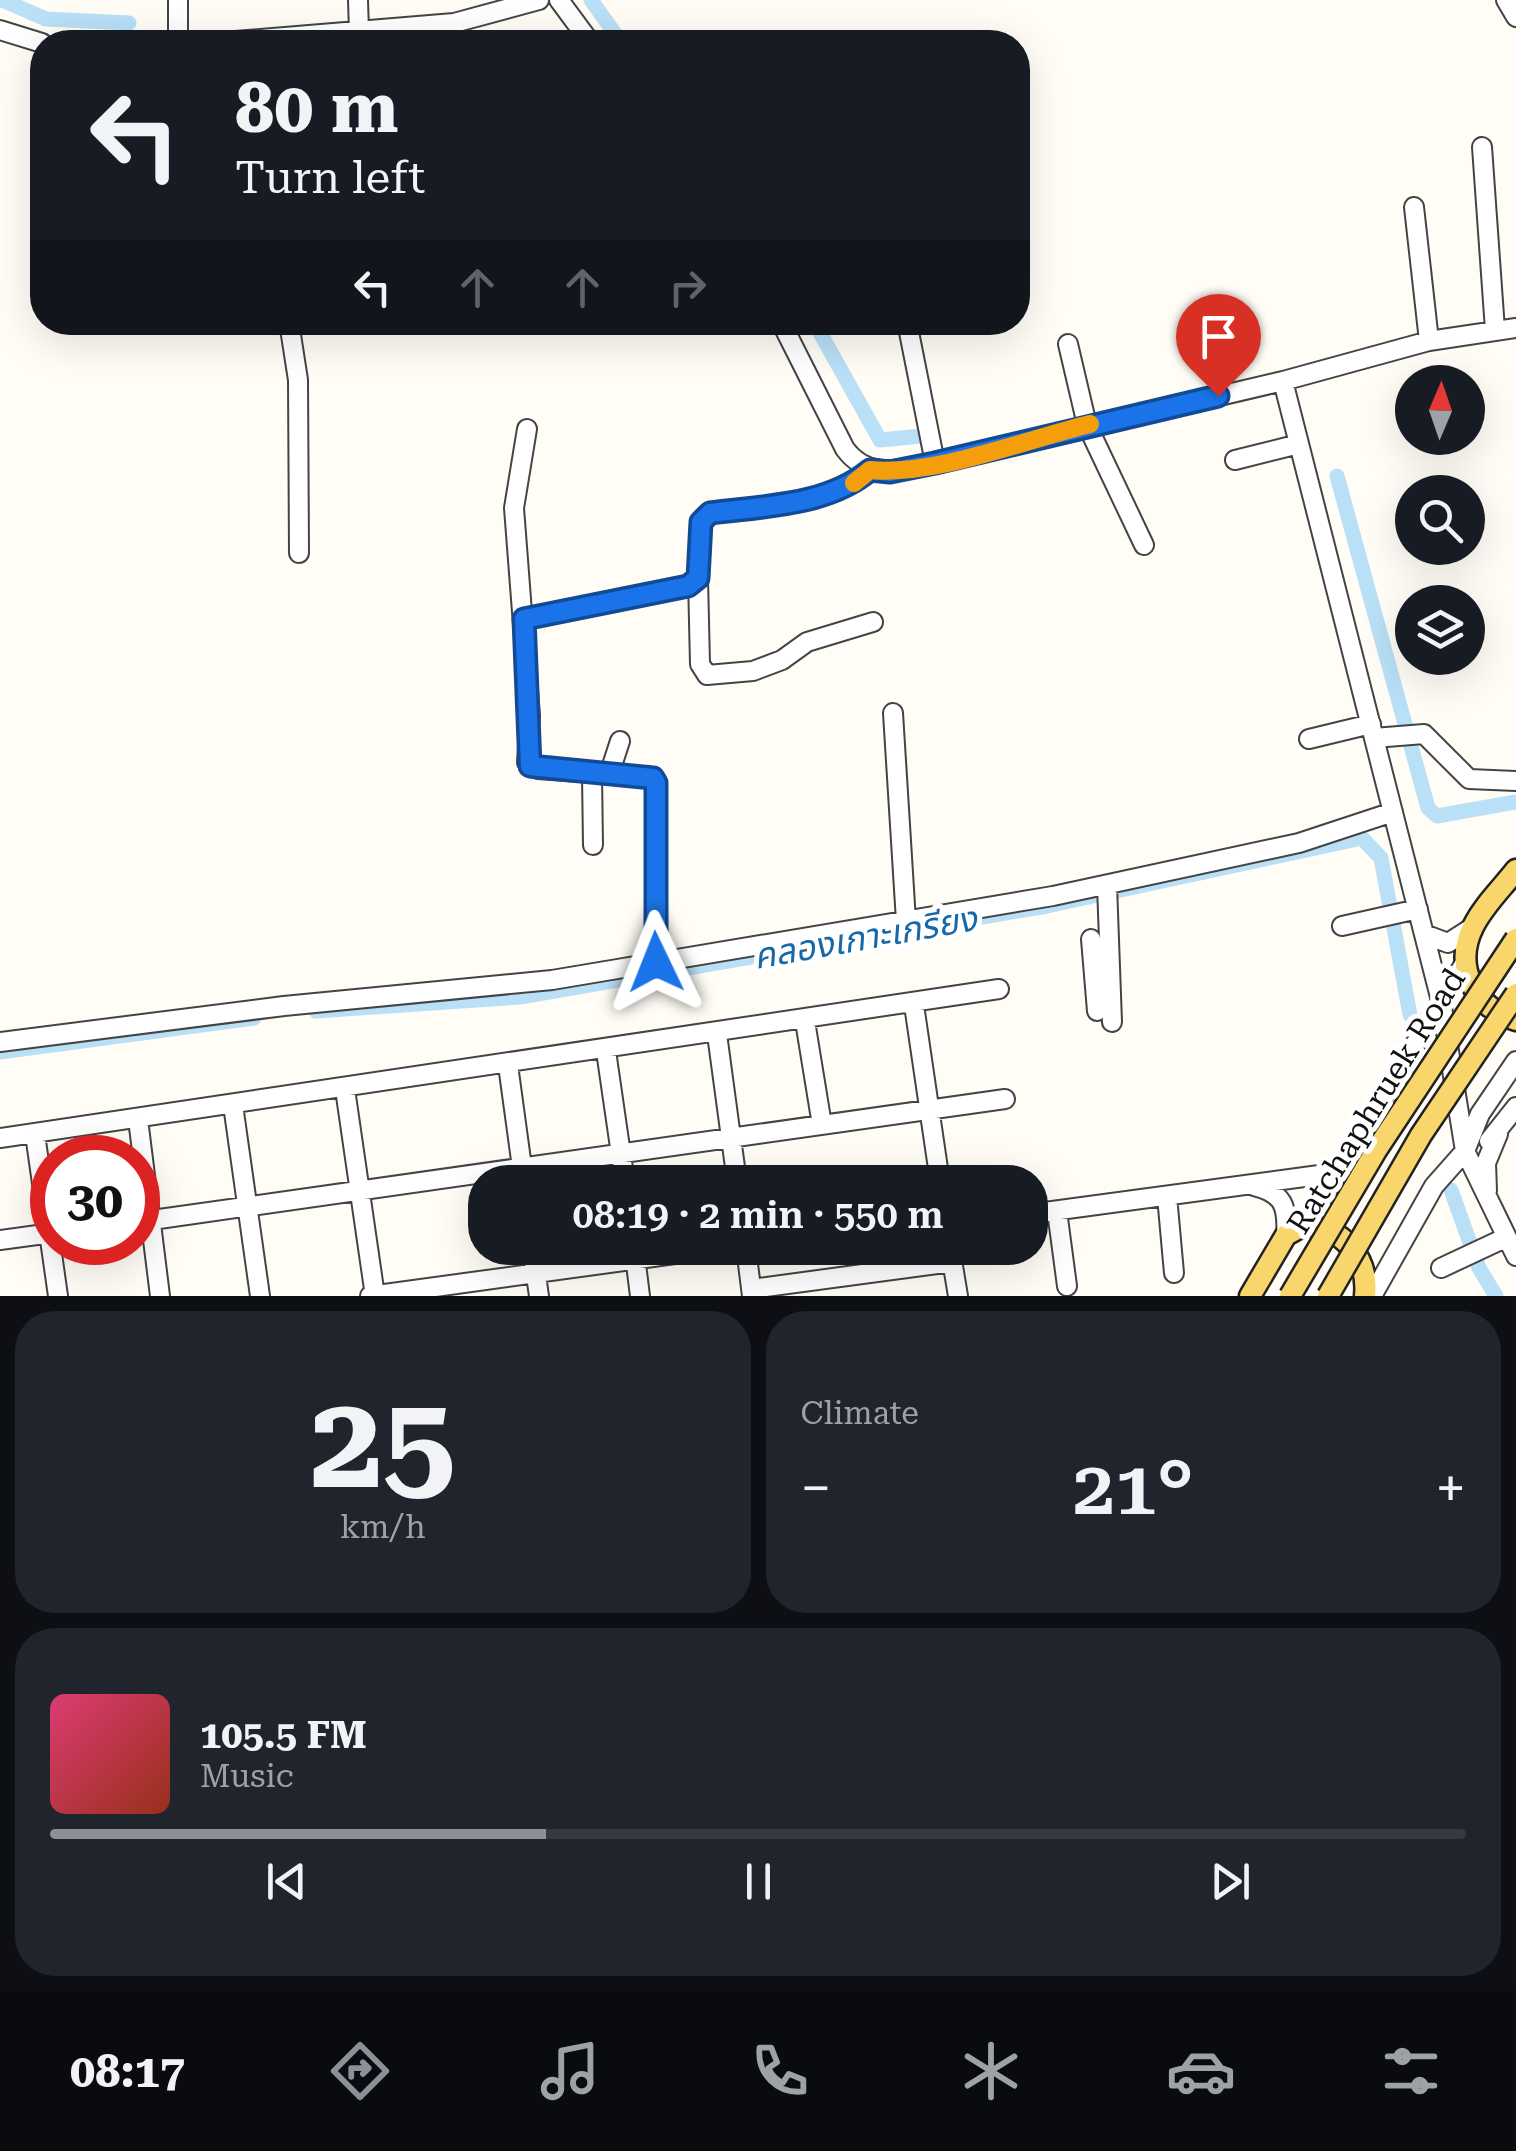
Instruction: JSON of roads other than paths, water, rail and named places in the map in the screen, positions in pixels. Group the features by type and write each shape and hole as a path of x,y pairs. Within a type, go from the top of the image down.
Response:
{"main road":[{"path":"1516,870 1473,928 1466,961 1474,992 1494,1011 1516,1020"},
{"name":"Ratchaphruek Road","path":"1290,1296 1376,1149 1516,939"},
{"name":"Ratchaphruek Road","path":"1328,1296 1421,1135 1516,994"},
{"path":"1250,1296 1295,1230 1332,1231 1346,1242 1361,1260 1368,1296"}],"street":[{"path":"178,0 178,30"},
{"path":"358,0 359,30"},
{"path":"420,30 500,14 539,0"},
{"path":"559,0 581,30"},
{"path":"1506,0 1516,17"},
{"path":"0,30 30,39"},
{"path":"1482,147 1495,330"},
{"path":"1414,208 1429,341"},
{"path":"788,335 856,464 890,472 1283,381 1429,341 1516,328"},
{"path":"292,335 298,380 300,553"},
{"path":"910,335 935,463"},
{"path":"1068,344 1087,425 1144,544"},
{"path":"1283,381 1393,812 1413,910 1424,934 1441,1001 1465,1151 1516,1256"},
{"path":"527,429 514,508 515,569 524,619 530,716 527,762 538,769 653,778 656,962"},
{"path":"1235,460 1300,444"},
{"path":"870,470 853,484 805,500 703,517 698,578 700,664 707,675 754,670 782,660 807,642 872,622"},
{"path":"524,619 688,586 698,578"},
{"path":"892,713 906,920"},
{"path":"1309,739 1372,731 1410,733 1470,778 1516,781"},
{"path":"592,845 600,775 620,741"},
{"path":"0,1042 284,1006 488,989 906,920 1107,892 1299,843 1393,812"},
{"path":"1104,1016 1091,939 1107,892"},
{"path":"1342,926 1413,910"},
{"path":"1424,934 1448,943 1473,928"},
{"path":"1295,1230 1466,961"},
{"path":"0,1138 914,1005 999,989"},
{"path":"914,1005 938,1165"},
{"path":"805,1021 822,1126"},
{"path":"716,1034 735,1165"},
{"path":"606,1050 623,1165"},
{"path":"1368,1296 1434,1186 1465,1151 1486,1103 1516,1061"},
{"path":"508,1065 522,1165"},
{"path":"345,1089 373,1296 575,1265"},
{"path":"1456,1094 1472,1103 1486,1103"},
{"path":"572,1165 621,1154 1005,1099"},
{"path":"233,1105 260,1296"},
{"path":"1489,1204 1486,1163 1498,1134 1516,1107"},
{"path":"138,1119 139,1135"},
{"path":"1465,1151 1498,1134"},
{"path":"1048,1212 1334,1173"},
{"path":"160,1219 468,1181"},
{"path":"1250,1185 1272,1190 1282,1200 1295,1230"},
{"path":"1167,1196 1174,1273"},
{"path":"1057,1211 1066,1286"},
{"path":"0,1240 30,1236"},
{"path":"1441,1268 1505,1238"},
{"path":"55,1265 58,1296"},
{"path":"153,1265 160,1296"},
{"path":"535,1265 538,1296"},
{"path":"636,1265 640,1296"},
{"path":"748,1265 752,1293 902,1265"},
{"path":"953,1265 958,1296"},
{"path":"848,1276 850,1296"}],"waterway":[{"path":"2,0 46,19 129,23"},
{"path":"591,0 612,30"},
{"path":"821,335 880,440 922,436"},
{"path":"1337,476 1428,808 1437,816 1516,802"},
{"name":"คลองเกาะเกรียง","path":"316,1011 520,997 1047,906 1362,838 1381,858 1410,1015"},
{"name":"คลองเกาะเกรียง","path":"0,1052 254,1018"},
{"name":"คลองเกาะเกรียง","path":"1451,1190 1479,1268 1496,1296"}]}
